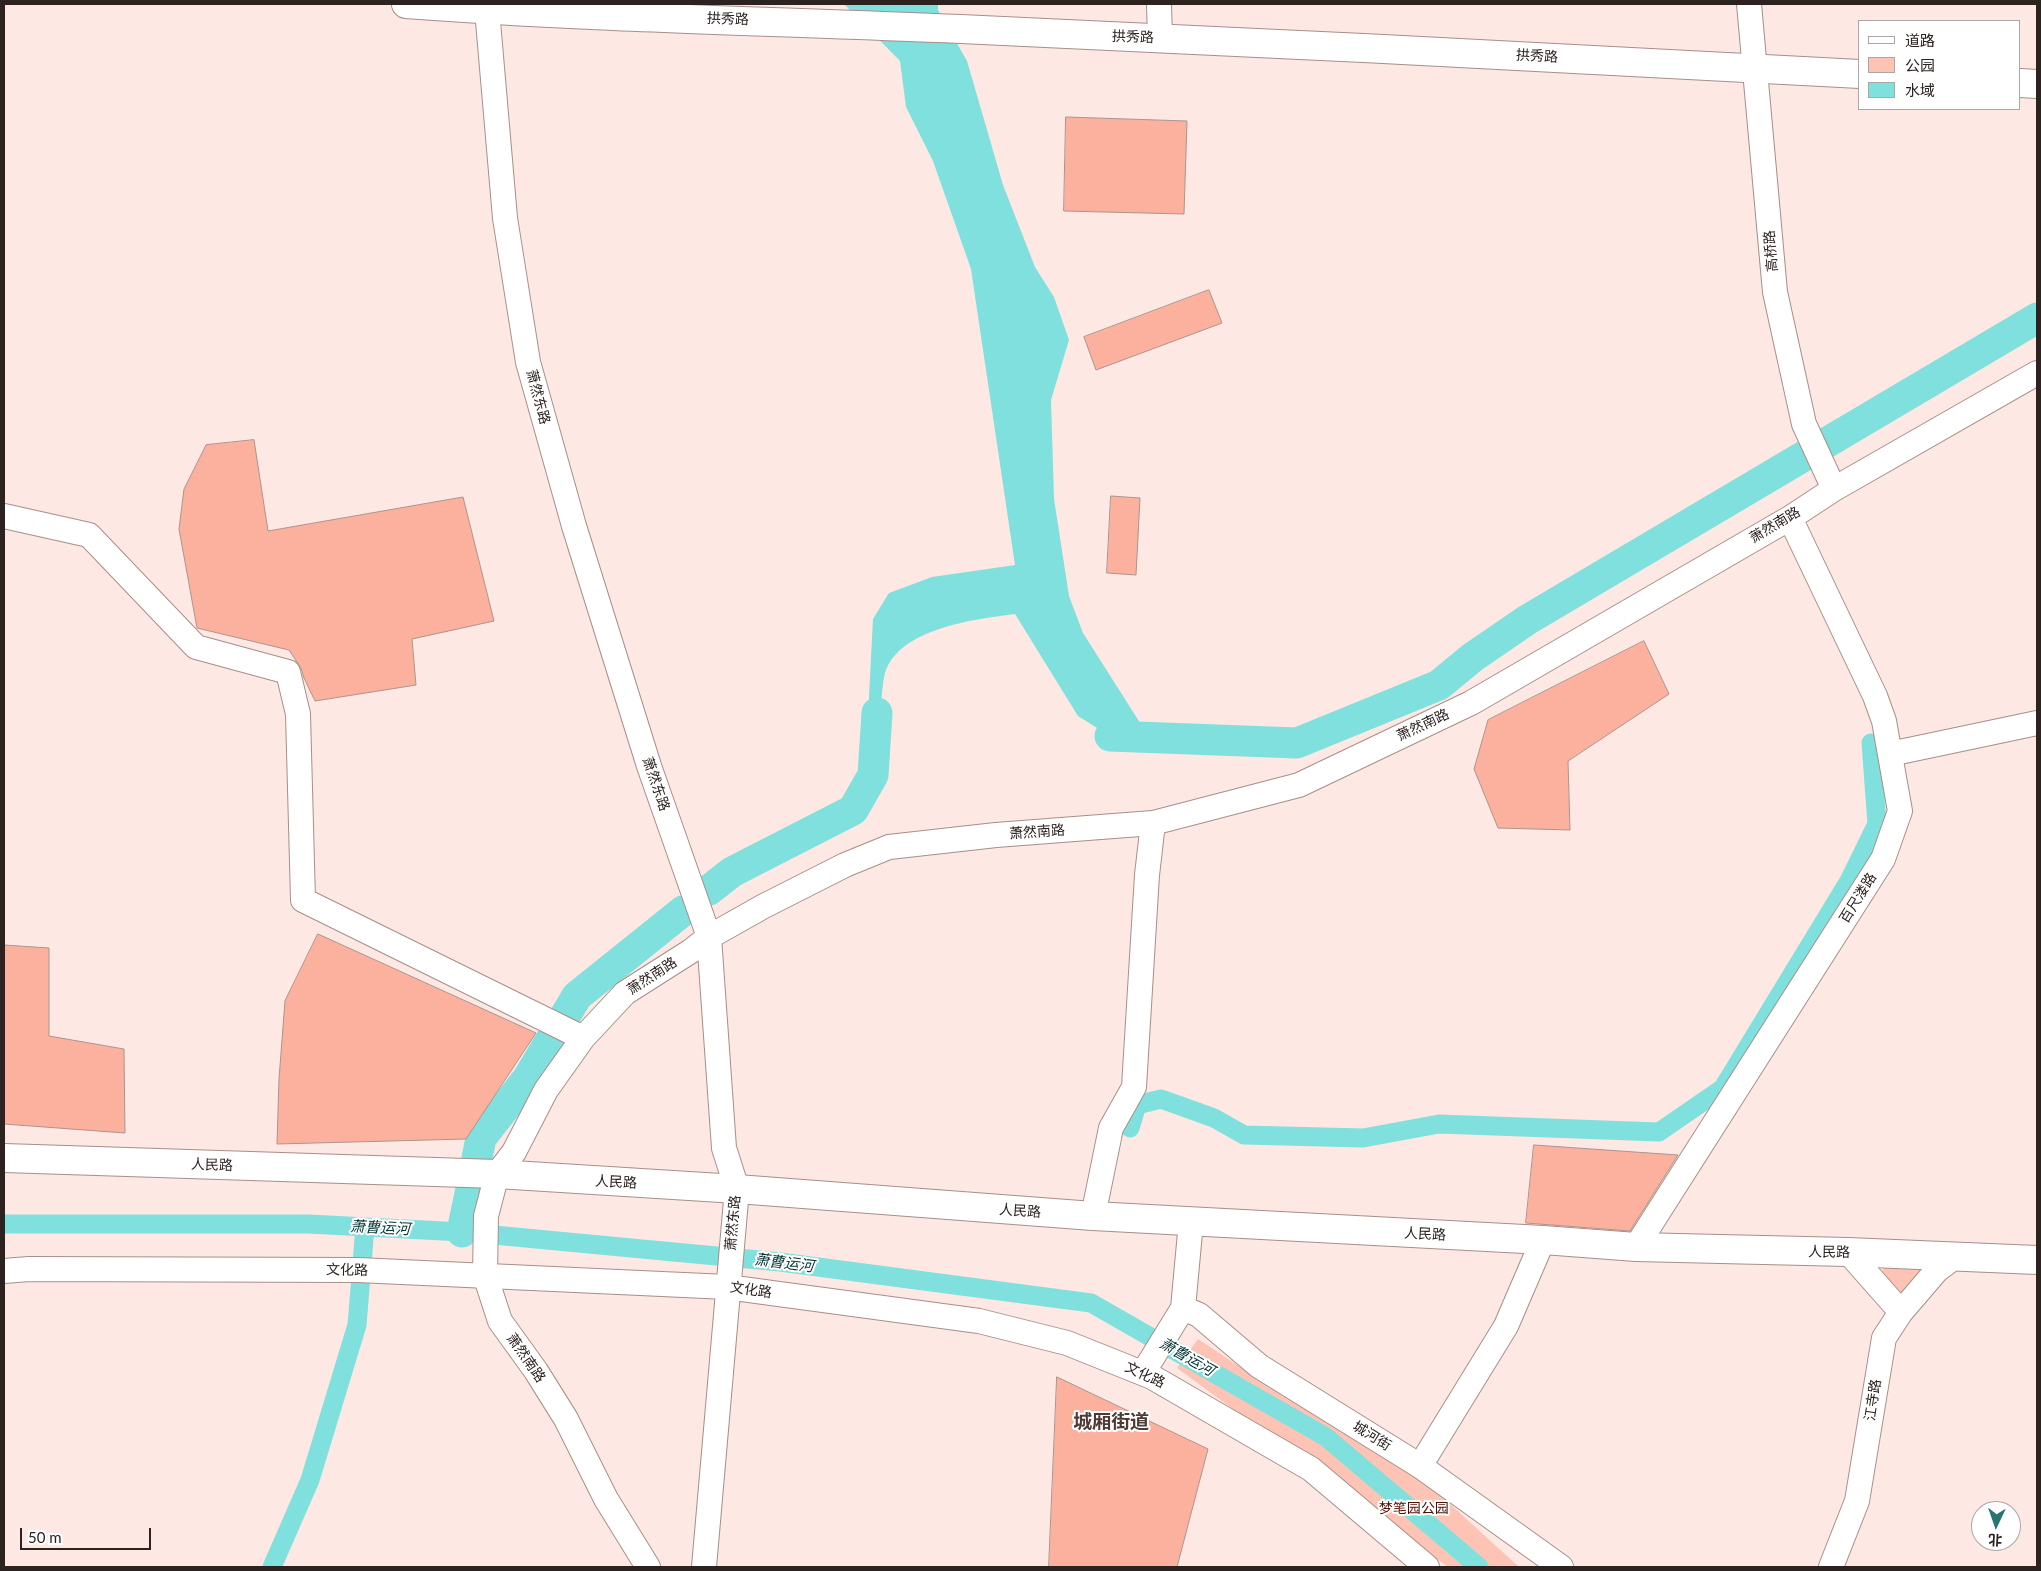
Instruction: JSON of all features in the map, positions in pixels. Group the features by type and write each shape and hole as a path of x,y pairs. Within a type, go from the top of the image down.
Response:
{"main road":[{"name":"拱秀路","path":"406,4 487,10 1160,38 1858,74"},
{"path":"2021,83 2037,84"},
{"name":"人民路","path":"4,1158 497,1174 737,1189 1093,1216 1543,1240 1636,1247 1848,1252 2037,1260"}],"street":[{"path":"1158,4 1160,38"},
{"name":"高桥路","path":"1749,4 1775,292 1804,424 1834,489"},
{"name":"萧然东路","path":"487,10 504,218 528,362 574,526 649,766 709,937 724,1148 737,1189 704,1567"},
{"name":"萧然南路","path":"648,1567 606,1499 566,1419 536,1371 500,1321 485,1269 486,1216 497,1174 514,1152 546,1090 582,1038 625,993 691,951 709,937 764,906 837,869 889,847 996,835 1153,823 1299,785 1471,703 1790,518 1834,489 2037,373"},
{"path":"4,516 89,535 196,647 288,672 298,714 303,900 582,1038"},
{"name":"百尺溇路","path":"1636,1247 1883,859 1900,811 1884,722 1875,696 1790,518"},
{"path":"1890,754 2037,723"},
{"path":"1093,1216 1111,1128 1134,1087 1147,875 1153,823"},
{"path":"1143,1373 1183,1308 1191,1222"},
{"path":"1420,1466 1506,1326 1543,1240"},
{"path":"1848,1252 1901,1312"},
{"name":"江寺路","path":"1831,1567 1857,1501 1884,1338 1901,1312 1937,1270 1956,1256"},
{"name":"文化路","path":"4,1271 29,1269 358,1270 400,1272 485,1269 728,1281 978,1321 1067,1343 1143,1373 1311,1469 1428,1567"},
{"name":"城河街","path":"1183,1308 1200,1315 1259,1366 1420,1466 1561,1567"}],"green space":[{"path":"1887,1263 1915,1263 1921,1277 1906,1293 1899,1293 1884,1280 1882,1271"},
{"name":"梦笔园公园","path":"1198,1339 1290,1400 1427,1483 1519,1567 1448,1567 1177,1368"}],"water":[{"path":"844,4 938,4 938,10 967,61 1003,185 1035,267 1054,297 1069,340 1051,400 1054,499 1069,596 1083,633 1149,737 1110,736 1078,716 1015,614 980,619 941,628 922,636 906,646 893,658 885,673 880,711 868,716 873,619 889,593 932,577 1015,565 971,269 933,161 906,107 900,61"}],"building":[{"path":"1066,117 1187,121 1184,214 1064,211"},
{"path":"1209,290 1222,323 1096,370 1084,337"},
{"path":"254,440 268,531 463,497 494,621 412,639 416,685 315,701 301,668 289,650 197,628 179,529 184,489 206,445"},
{"path":"1111,496 1140,498 1136,575 1107,573"},
{"path":"1644,641 1669,694 1568,761 1570,830 1498,828 1474,769 1488,720"},
{"path":"318,934 536,1033 466,1139 277,1144 279,1079 285,1001"},
{"path":"4,945 49,948 49,1036 124,1049 125,1133 4,1124"},
{"path":"1534,1145 1678,1155 1630,1231 1526,1223"},
{"path":"1057,1377 1208,1449 1177,1567 1049,1567"}],"waterway":[{"path":"1110,736 1297,743 1439,685 1473,657 1527,620 2037,318"},
{"path":"709,890 732,872 853,810 873,775 877,713"},
{"path":"1130,1128 1137,1105 1161,1099 1214,1118 1244,1135 1363,1138 1439,1124 1659,1132 1723,1088 1849,881 1877,824 1871,743"},
{"path":"477,1158 481,1138 528,1078 577,996 683,911"},
{"path":"462,1232 471,1189"},
{"name":"萧曹运河","path":"4,1224 309,1224 462,1232 780,1262 1091,1303 1326,1437 1479,1567"},
{"path":"272,1567 310,1480 357,1325 365,1227"}],"district":[{"name":"城厢街道","path":"1111,1422"}]}
